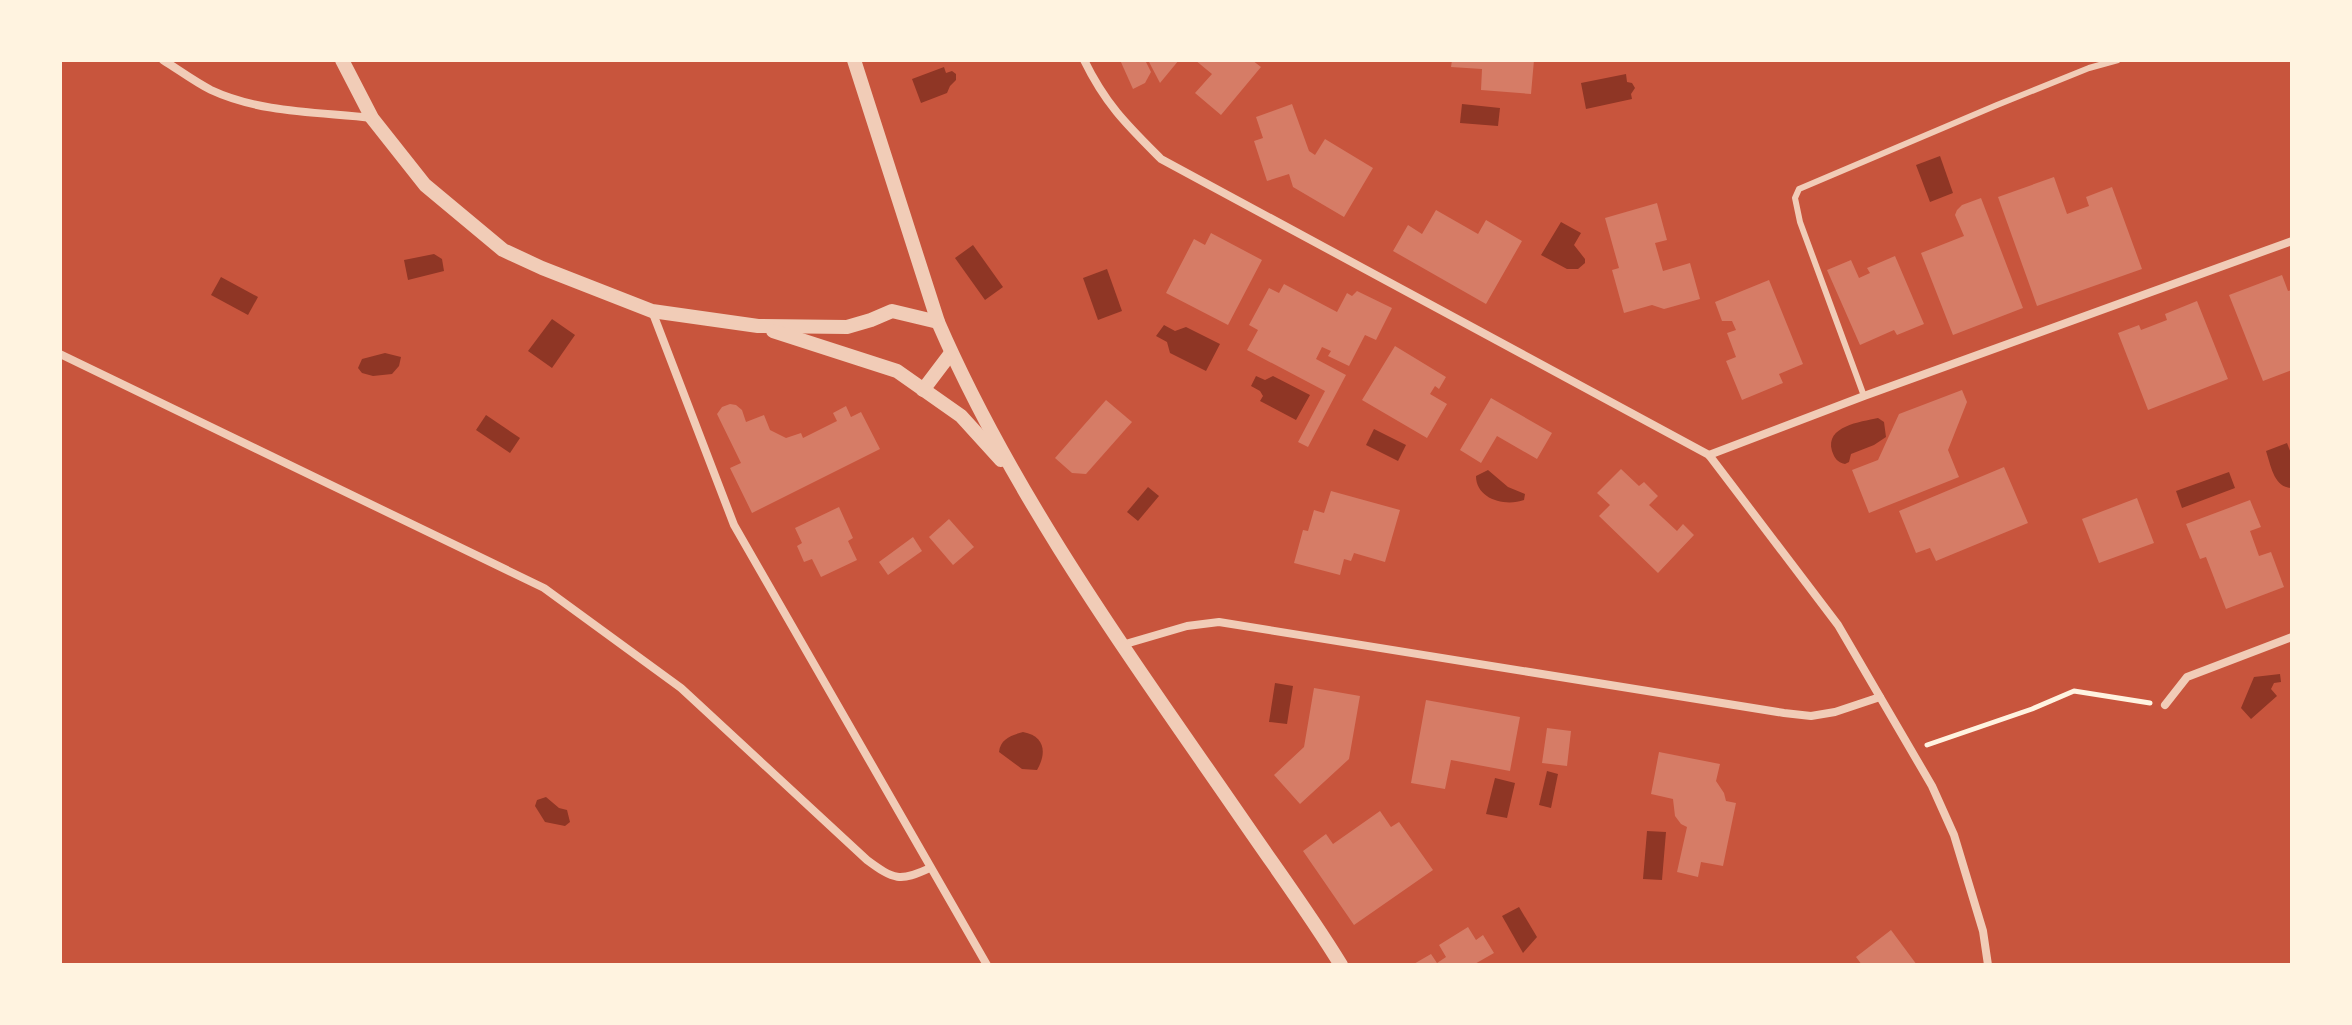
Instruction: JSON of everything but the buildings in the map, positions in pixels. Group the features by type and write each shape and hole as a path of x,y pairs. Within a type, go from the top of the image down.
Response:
{"street":[{"path":"163,60 210,90 246,103 372,118"},
{"path":"342,60 372,118 425,185 503,250 542,268 652,311 758,326 847,327 892,311 938,322"},
{"path":"854,60 938,322 1012,472 1122,645 1341,965"},
{"path":"1084,60 1099,90 1118,116 1161,159 1709,455 1838,625 1932,786 1954,835 1983,931 1988,965"},
{"path":"1709,455 2292,241"},
{"path":"652,311 734,525 987,965"},
{"path":"758,326 897,371 961,416 1012,472"},
{"path":"923,390 951,353"},
{"path":"60,354 544,588 681,688 886,874 908,878 930,868"},
{"path":"1122,645 1187,626 1219,622 1784,713 1811,716 1835,712 1880,697"},
{"path":"2165,705 2187,677 2292,637"}],"lane":[{"path":"1864,396 1800,222 1795,198 1799,189 1997,105 2089,68 2118,60"}],"path":[{"path":"1911,751 2074,691 2165,705"}],"shaded area":[{"path":"944,67 946,73 952,71 956,74 956,80 947,93 921,103 912,79"},
{"path":"1626,74 1627,82 1635,88 1632,99 1586,109 1581,83"},
{"path":"1462,104 1500,108 1498,126 1460,123"},
{"path":"1940,156 1953,193 1930,202 1916,165"},
{"path":"1561,222 1581,233 1574,245 1585,263 1578,269 1567,269 1541,255"},
{"path":"973,245 1003,287 985,300 955,258"},
{"path":"434,254 442,259 444,271 408,280 404,260"},
{"path":"1107,269 1122,311 1098,320 1083,278"},
{"path":"221,277 258,297 248,315 211,295"},
{"path":"552,319 575,335 552,368 528,351"},
{"path":"1164,325 1175,331 1186,327 1220,344 1206,371 1170,353 1167,342 1156,336"},
{"path":"385,353 401,357 399,366 392,374 373,376 362,373 358,368 362,359"},
{"path":"1256,376 1265,380 1273,376 1310,395 1296,420 1260,401 1263,396 1260,391 1251,386"},
{"path":"486,415 520,438 510,453 476,430"},
{"path":"1878,418 1884,422 1886,437 1851,454 1849,462 1845,464 1837,460 1831,443 1834,436 1846,427"},
{"path":"1374,429 1406,445 1398,461 1366,445"},
{"path":"2287,443 2292,456 2292,488 2277,480 2266,451"},
{"path":"1488,470 1508,487 1525,494 1524,500 1500,502 1486,496 1477,484 1476,476"},
{"path":"2229,472 2235,488 2182,508 2176,491"},
{"path":"1148,487 1159,496 1138,521 1127,512"},
{"path":"2280,674 2281,682 2274,683 2271,689 2277,696 2251,719 2241,708 2254,677"},
{"path":"1275,683 1293,686 1287,724 1269,722"},
{"path":"1023,732 1036,737 1042,746 1037,770 1022,769 999,752 1004,741"},
{"path":"1547,771 1558,774 1551,808 1539,805"},
{"path":"1495,778 1515,783 1507,818 1486,814"},
{"path":"546,797 559,808 567,810 570,822 565,826 545,822 535,806 537,800"},
{"path":"1647,831 1666,832 1662,880 1643,879"},
{"path":"1519,907 1537,937 1523,953 1502,916"}]}
